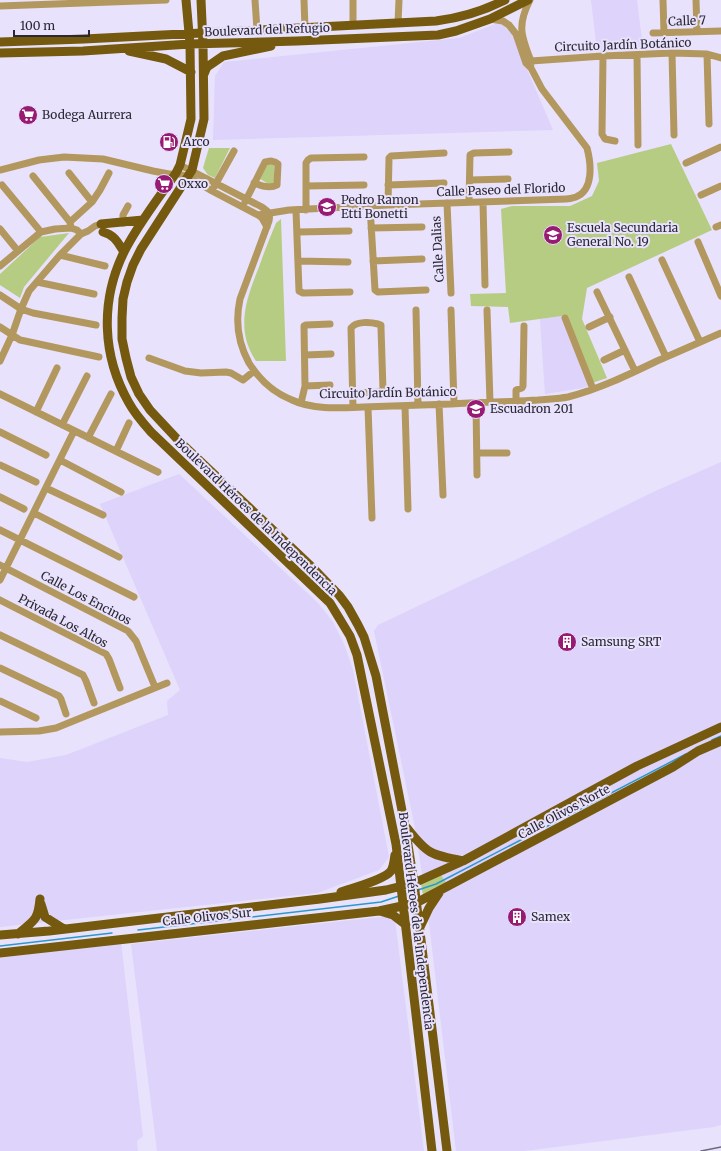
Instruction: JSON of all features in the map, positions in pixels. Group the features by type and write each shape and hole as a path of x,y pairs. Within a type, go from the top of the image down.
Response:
{"main road":[{"name":"Boulevard Héroes de la Independencia","path":"186,0 190,44 191,119 180,165 143,220 124,252 116,271 111,289 108,310 107,337 110,356 116,377 129,404 150,432 330,603 350,636 358,655 396,844 432,1151"},
{"name":"Boulevard Héroes de la Independencia","path":"201,0 204,119 191,174 141,249 127,282 122,311 122,339 126,358 131,377 139,394 160,422 314,569 339,595 358,625 370,656 382,705 405,826 420,928 447,1151"},
{"name":"Boulevard del Refugio","path":"0,42 436,21 454,19 486,9 505,0"},
{"name":"Boulevard del Refugio","path":"0,53 83,51 190,44 297,41 438,34 456,31 490,19 529,0"},
{"path":"204,74 207,67 223,56 297,41"},
{"path":"120,49 166,60 191,72"},
{"path":"102,228 143,220"},
{"path":"102,228 114,237 124,252"},
{"path":"311,586 314,583 319,583 339,595"},
{"name":"Calle Olivos Norte","path":"414,884 463,861 638,766 721,727"},
{"name":"Calle Olivos Norte","path":"416,903 673,767 698,751 721,741"},
{"path":"405,826 427,851 446,858 463,861"},
{"path":"320,899 380,878 387,874 391,870 394,863 396,844"},
{"name":"Calle Olivos Sur","path":"0,935 320,899 366,893 414,884"},
{"path":"420,928 429,908 441,891"},
{"name":"Calle Olivos Sur","path":"0,953 379,911 416,903"},
{"path":"379,911 393,915 406,925"},
{"path":"18,934 41,917 64,929"}],"street":[{"path":"0,6 166,0"},
{"path":"255,0 257,30"},
{"path":"304,0 305,28"},
{"path":"353,0 353,25"},
{"path":"398,23 399,0"},
{"path":"518,34 529,0"},
{"path":"663,0 664,33"},
{"path":"696,0 697,31"},
{"path":"490,19 503,21 518,34 529,64"},
{"name":"Calle 7","path":"653,33 721,31"},
{"path":"672,54 674,135"},
{"path":"707,54 710,124"},
{"name":"Circuito Jardín Botánico","path":"529,64 603,56 707,54 721,58"},
{"path":"637,55 638,145"},
{"path":"603,56 602,134 605,139 615,141"},
{"name":"Calle Paseo del Florido","path":"258,215 269,212 296,210 388,205 566,199 577,197 587,186 590,175 587,148 542,89 529,64"},
{"path":"686,163 721,147"},
{"path":"212,191 234,151"},
{"path":"469,202 470,155 509,152"},
{"path":"388,205 389,158 391,156 444,153"},
{"path":"0,170 39,160 64,157 102,159 162,172 191,174 216,184 264,208 269,212"},
{"path":"306,210 306,163 308,160 311,158 364,157"},
{"path":"180,165 212,191 258,215 262,218 266,227"},
{"path":"69,173 92,202"},
{"path":"0,266 41,232 71,225 92,202 109,173"},
{"path":"33,176 71,225 84,233"},
{"path":"470,180 508,179"},
{"path":"242,206 254,183"},
{"path":"388,185 444,183"},
{"path":"2,185 41,232"},
{"path":"306,186 364,185"},
{"path":"701,195 721,186"},
{"path":"483,202 485,285"},
{"name":"Calle Dalias","path":"446,203 450,293"},
{"path":"123,223 123,215 128,206"},
{"path":"370,206 375,291 426,290"},
{"path":"296,210 300,293 350,292"},
{"name":"Circuito Jardín Botánico","path":"269,212 270,218 244,286 238,311 238,334 245,356 254,371 274,391 301,404 330,407 368,407 516,402 566,397 593,390 721,333"},
{"path":"0,361 29,291 60,255 84,233 102,228"},
{"path":"372,228 422,228"},
{"path":"0,229 18,251"},
{"path":"297,232 349,231"},
{"path":"698,242 721,296"},
{"path":"60,255 105,266"},
{"path":"373,261 422,259"},
{"path":"662,260 700,342"},
{"path":"298,261 348,262"},
{"path":"629,276 666,357"},
{"path":"37,282 94,294"},
{"path":"597,292 635,372"},
{"path":"0,295 21,309 33,313 96,325"},
{"path":"416,310 418,405"},
{"path":"451,310 454,403"},
{"path":"487,310 490,402"},
{"path":"589,327 610,317"},
{"path":"565,318 593,390"},
{"path":"353,393 383,391 380,325 376,323 359,323 351,328 353,407"},
{"path":"301,404 305,386 304,326 330,324"},
{"path":"516,402 516,390 522,388 523,385 524,326"},
{"path":"0,327 25,341 99,357"},
{"path":"604,360 625,350"},
{"path":"305,355 331,354"},
{"path":"149,358 185,371 201,373 226,372 243,380 254,371"},
{"path":"36,412 57,368"},
{"path":"62,425 87,376"},
{"path":"305,386 330,385"},
{"path":"0,394 158,472"},
{"path":"88,438 111,394"},
{"path":"476,403 477,474"},
{"path":"439,404 443,495"},
{"path":"405,406 408,509"},
{"path":"368,407 372,518"},
{"path":"116,451 129,423"},
{"path":"0,580 3,567 20,540 74,431"},
{"path":"0,432 46,455"},
{"path":"477,453 507,453"},
{"path":"60,460 121,492"},
{"path":"0,465 36,482"},
{"path":"46,488 103,515"},
{"path":"0,498 24,509"},
{"path":"34,513 119,557"},
{"path":"0,530 134,597"},
{"name":"Calle Los Encinos","path":"3,567 128,631 136,641 155,687"},
{"name":"Privada Los Altos","path":"0,600 106,654 120,688"},
{"path":"0,635 83,676 94,703"},
{"path":"0,668 59,696 66,714"},
{"path":"0,732 39,731 56,728 167,683"},
{"path":"0,701 36,718"}],"shaded area":[{"path":"591,0 637,0 643,48 597,51"},
{"path":"506,20 553,130 213,140 215,76 224,62 459,38"},
{"path":"562,316 589,384 588,386 582,388 545,394 540,319"},
{"path":"721,462 721,1125 524,1151 456,1151 427,906 414,823 374,631 378,625 651,493"},
{"path":"179,474 318,603 333,622 344,644 353,670 389,857 379,870 317,893 0,927 0,758 27,762 66,755 168,715 167,701 180,690 100,504"},
{"path":"389,916 395,920 424,1151 157,1151 131,944"},
{"path":"121,941 143,1136 137,1141 138,1151 0,1151 0,958"}],"green space":[{"path":"671,144 712,230 587,288 582,319 607,378 592,383 562,316 510,323 508,307 471,306 470,294 506,293 501,209 512,206 570,206 592,196 599,181 597,163"},
{"path":"209,148 230,148 215,178 208,175 203,168"},
{"path":"269,163 274,165 274,184 267,183 260,179"},
{"path":"281,219 286,361 256,361 246,338 244,326 245,314 254,279 276,223"},
{"path":"69,233 24,287 20,298 0,285 0,274 40,237"},
{"path":"441,875 447,884 423,895 421,884"}],"waterway":[{"path":"712,740 721,736"},
{"path":"418,890 436,884 686,754"},
{"path":"405,894 413,891"},
{"path":"138,930 381,902 399,896"},
{"path":"0,946 112,933"}],"railway":[{"path":"701,1151 721,1147"}],"place":[{"name":"Bodega Aurrera","path":"28,115"},
{"name":"Arco","path":"169,142"},
{"name":"Oxxo","path":"164,184"},
{"name":"Pedro Ramon Etti Bonetti","path":"327,207"},
{"name":"Escuela Secundaria General No. 19","path":"553,235"},
{"name":"Escuadron 201","path":"476,409"},
{"name":"Samsung SRT","path":"567,642"},
{"name":"Samex","path":"517,917"}]}
